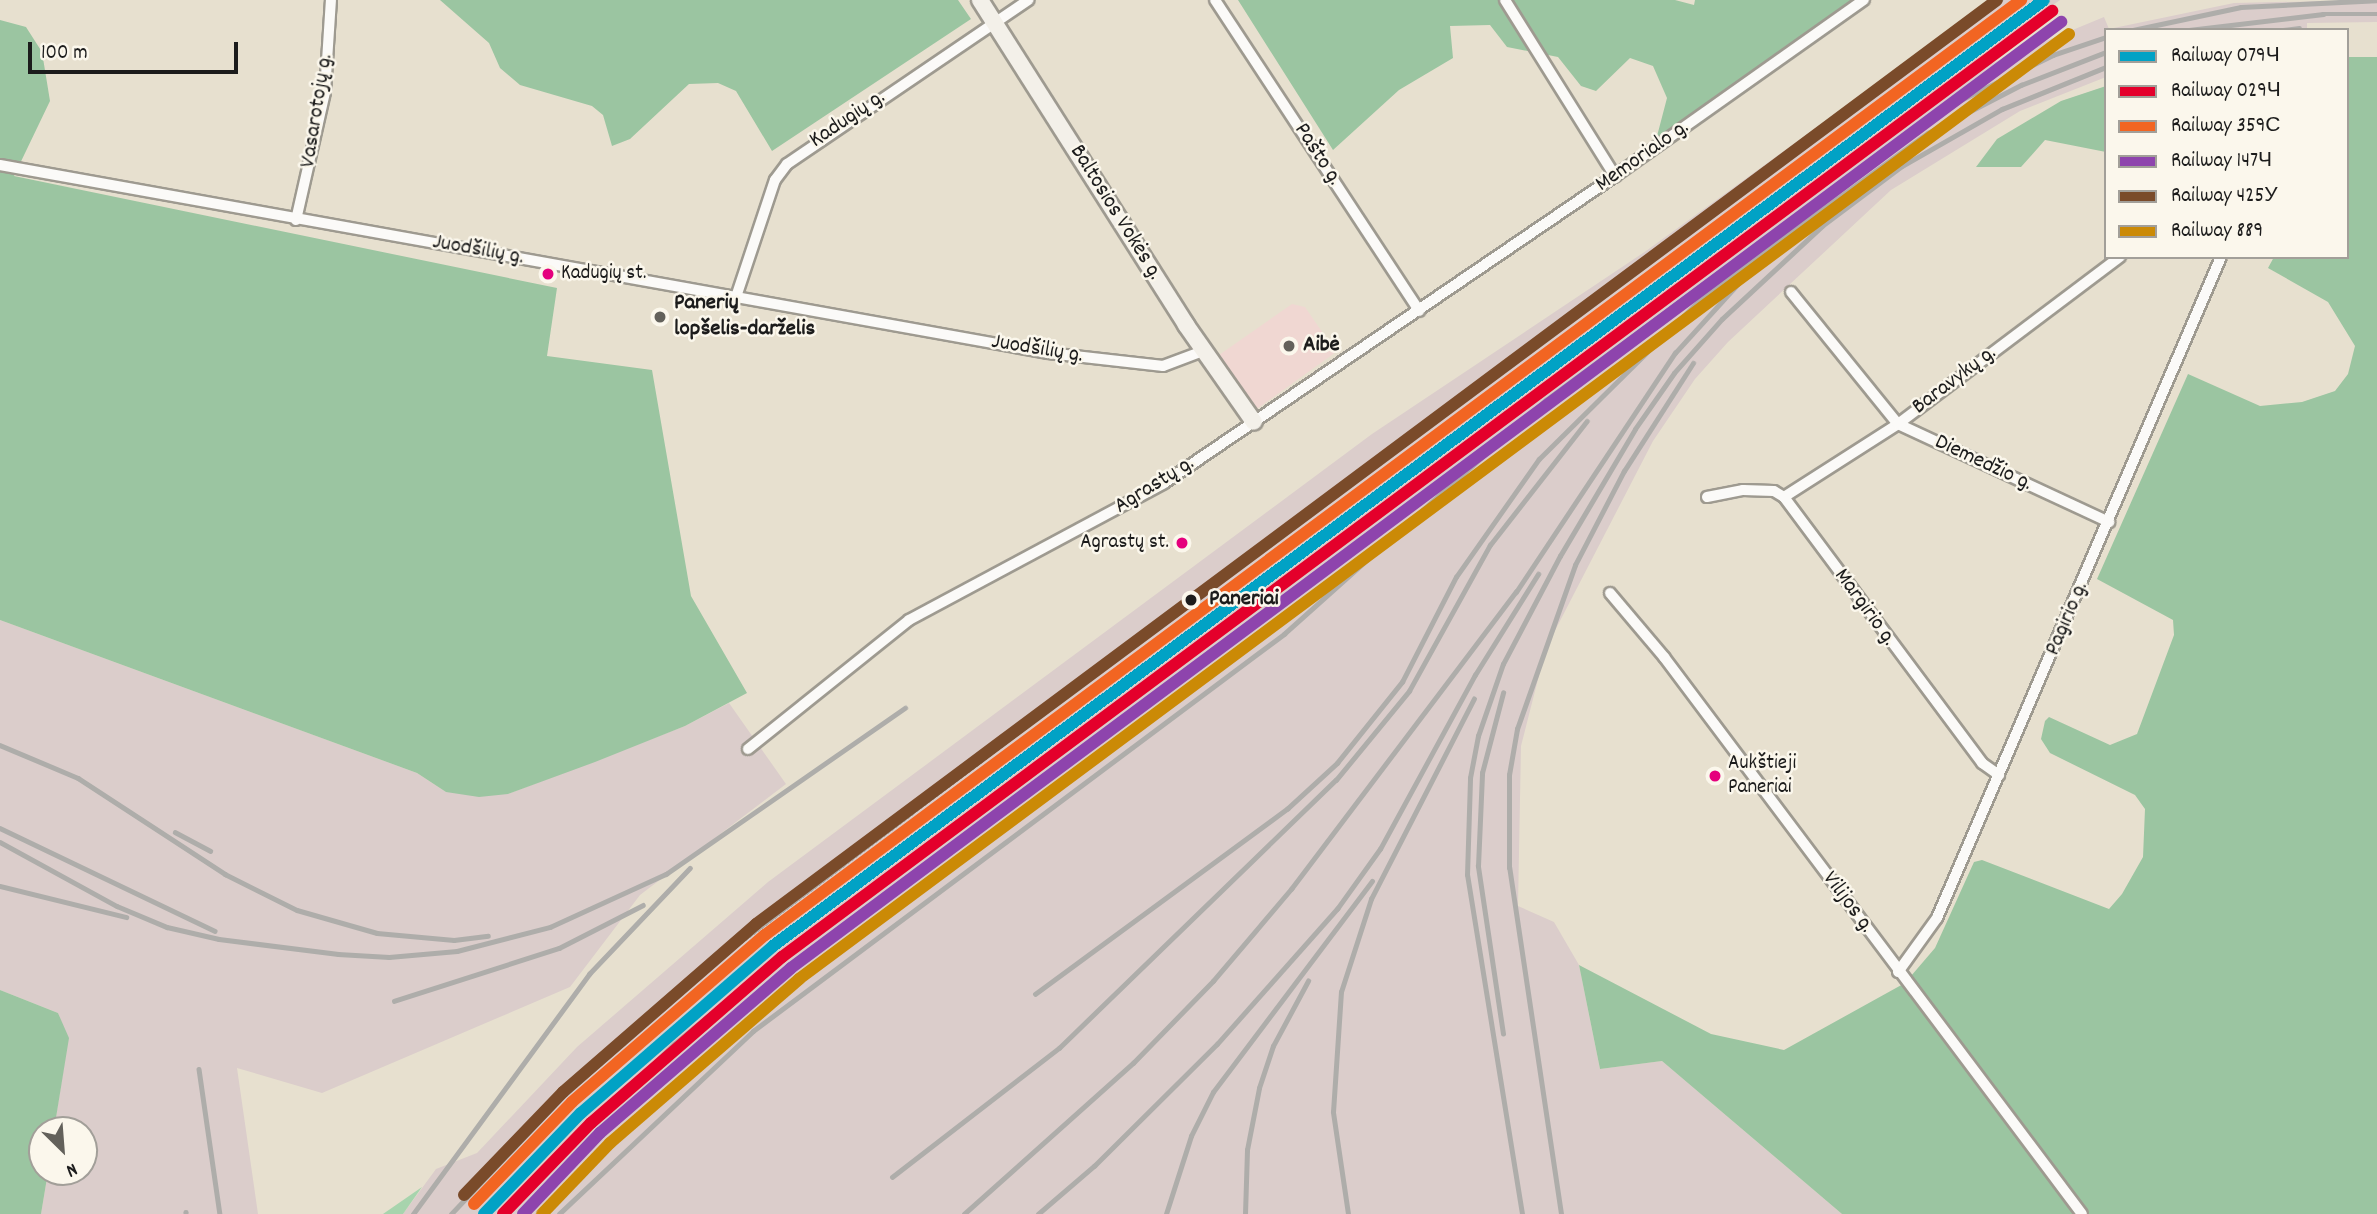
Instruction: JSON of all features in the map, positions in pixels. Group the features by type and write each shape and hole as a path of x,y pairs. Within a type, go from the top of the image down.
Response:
{"main road":[{"name":"Baltosios Vokės g.","path":"980,0 1203,351 1254,422"}],"street":[{"name":"Vasarotojų g.","path":"296,220 325,92 331,0"},
{"name":"Kadugių g.","path":"737,295 775,180 787,164 1028,0"},
{"name":"Pašto g.","path":"1214,0 1419,311"},
{"path":"1506,0 1615,176"},
{"name":"Memorialo g.","path":"1419,311 1864,0"},
{"name":"Juodšilių g.","path":"0,165 296,220 737,295 1048,353 1163,366 1203,351"},
{"name":"Baravykų g.","path":"1784,497 1898,424 2117,259"},
{"name":"Pagirio g.","path":"1898,972 1937,918 2220,259"},
{"name":"Diemedžio g.","path":"1791,292 1898,424 2109,522"},
{"name":"Agrastų g.","path":"748,749 909,620 1114,512 1419,311"},
{"path":"1707,497 1743,490 1774,491 1784,497"},
{"name":"Margirio g.","path":"1784,497 1982,763 1999,775"},
{"name":"Vilijos g.","path":"1610,593 1664,657 2082,1214"}],"shaded area":[{"path":"1992,0 2060,0 1928,96 1988,65 2104,17 2109,28 2104,28 2104,78 2020,111 1891,190 1728,342 1695,379 1653,441 1546,648 1521,746 1518,906 1554,922 1579,965 1600,1069 1662,1061 1842,1214 403,1214 436,1169 477,1153 577,1047 768,882 1372,434 1646,251"},
{"path":"2377,0 2377,22 2307,23 2307,28 2114,28 2234,3"},
{"path":"1292,304 1305,307 1336,352 1254,411 1219,355"},
{"path":"0,620 417,773 446,792 508,794 685,726 729,703 786,784 640,895 570,987 322,1093 237,1068 258,1214 41,1214 46,1186 98,1186 98,1116 56,1116 68,1039 58,1013 0,990"}],"green space":[{"path":"440,0 958,0 971,19 772,151 736,91 718,83 689,84 630,139 612,146 603,115 592,106 520,85 500,68 489,43"},
{"path":"1238,0 1675,0 1694,5 1695,0 1856,0 1656,140 1667,98 1653,66 1630,58 1596,91 1581,86 1558,57 1507,47 1490,25 1450,26 1453,58 1399,90 1333,150"},
{"path":"0,20 26,27 42,52 50,101 14,176 557,288 547,356 652,370 691,596 747,693 685,726 595,762 508,794 479,797 446,792 417,773 0,620"},
{"path":"2349,57 2377,57 2377,1214 1842,1214 1662,1061 1600,1069 1579,965 1711,1034 1784,1050 1905,983 1935,948 1974,862 1982,860 2109,909 2122,894 2143,857 2145,809 2135,795 2050,753 2041,739 2045,721 2049,717 2110,745 2137,734 2174,635 2173,620 2097,579 2188,374 2260,406 2302,402 2335,391 2348,374 2355,346 2328,302 2268,268 2273,259 2349,259"},
{"path":"2104,87 2104,152 2045,140 2021,167 1976,167 1997,139 2061,101"},
{"path":"0,990 58,1013 69,1038 56,1116 28,1116 28,1186 46,1186 41,1214 0,1214"},
{"path":"422,1187 403,1214 383,1214"}],"railway":[{"path":"1586,306 2000,0"},
{"path":"2142,28 2241,7 2377,0"},
{"path":"2206,28 2323,14 2377,14"},
{"path":"559,1214 753,1031 1284,634 1546,400 1938,111 2053,55 2104,38"},
{"path":"1035,994 1287,809 1337,763 1402,682 1456,577 1539,459 1706,294 1928,133 2021,85 2104,53"},
{"path":"1522,1214 1467,875 1470,778 1478,736 1503,664 1560,556 1635,429 1674,373 1722,319 1822,226 1902,166 2002,109 2104,68"},
{"path":"499,1214 674,1044 780,957 1780,209"},
{"path":"964,1214 1133,1063 1213,981 1291,889 1516,592 1675,353 1747,274"},
{"path":"451,1214 559,1100 705,968 1537,341"},
{"path":"1561,1214 1509,868 1509,775 1517,729 1575,565 1624,471 1693,363"},
{"path":"892,1177 1059,1048 1336,780 1409,691 1490,545 1587,421"},
{"path":"1038,1214 1094,1166 1217,1044 1337,909 1380,849 1475,675 1538,574"},
{"path":"1503,693 1482,773 1478,866 1503,1034"},
{"path":"1348,1214 1333,1112 1341,992 1371,899 1474,699"},
{"path":"0,842 117,906 167,927 219,939 338,954 389,957 457,951 550,927 666,874 905,708"},
{"path":"0,745 78,778 225,874 297,910 377,933 454,940 488,936"},
{"path":"0,828 215,931"},
{"path":"175,832 210,851"},
{"path":"413,1214 589,974 690,868"},
{"path":"1166,1214 1191,1136 1213,1092 1372,881"},
{"path":"0,886 126,917"},
{"path":"394,1001 559,948 643,905"},
{"path":"1245,1214 1247,1150 1259,1088 1273,1046 1308,981"},
{"path":"199,1069 220,1214"}],"rail line":[{"name":"425У","path":"464,1195 563,1092 756,924 1997,0"},
{"name":"359С","path":"474,1204 572,1102 765,935 2021,0"},
{"name":"079Ч","path":"484,1214 581,1113 773,946 2044,0"},
{"name":"029Ч","path":"503,1214 591,1123 782,957 2052,11"},
{"name":"147Ч","path":"523,1214 600,1133 791,968 2061,22"},
{"name":"889","path":"542,1214 610,1143 799,979 2069,34"}],"place":[{"name":"Kadugių st.","path":"548,274"},
{"name":"Panerių lopšelis-darželis","path":"660,317"},
{"name":"Aibė","path":"1289,346"},
{"name":"Agrastų st.","path":"1182,543"},
{"name":"Paneriai","path":"1191,600"},
{"name":"Aukštieji Paneriai","path":"1715,776"}]}
